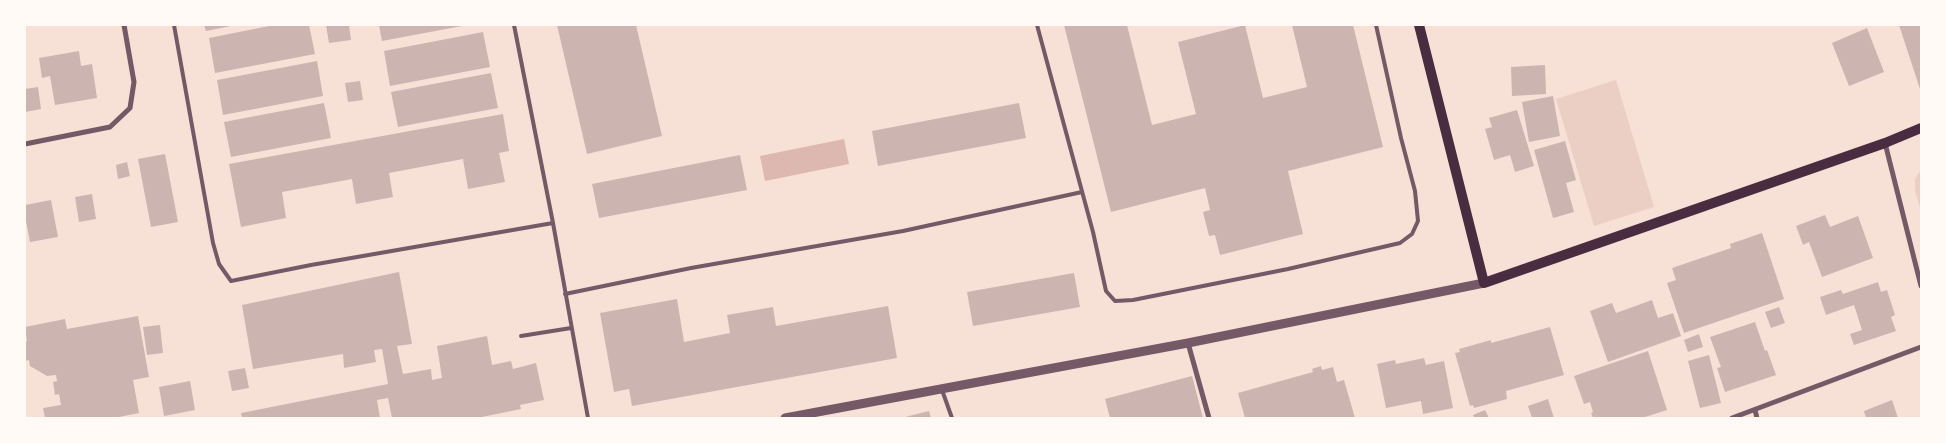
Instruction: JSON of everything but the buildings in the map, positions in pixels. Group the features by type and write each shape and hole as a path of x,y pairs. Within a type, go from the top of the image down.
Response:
{"main road":[{"path":"1419,25 1484,283 1885,143 1921,128"}],"street":[{"path":"25,144 110,127 130,108 134,82 124,25"},
{"path":"1885,143 1921,286"},
{"path":"785,418 1188,343 1484,283"},
{"path":"1188,343 1209,418"},
{"path":"1732,418 1921,347"},
{"path":"1755,410 1757,418"}],"lane":[{"path":"174,25 213,243 219,264 231,281 311,265 553,223"},
{"path":"514,25 553,223 588,418"},
{"path":"1037,25 1082,192 1106,291 1115,301 1133,300 1261,274 1400,243 1412,234 1418,221 1415,191 1376,25"},
{"path":"566,294 690,268 904,231 1082,192"},
{"path":"521,336 571,328"},
{"path":"942,390 952,418"}],"shaded area":[{"path":"1616,80 1654,207 1594,226 1556,99"},
{"path":"844,139 849,164 765,181 760,156"},
{"path":"1921,169 1921,211 1915,191 1915,179"}]}
